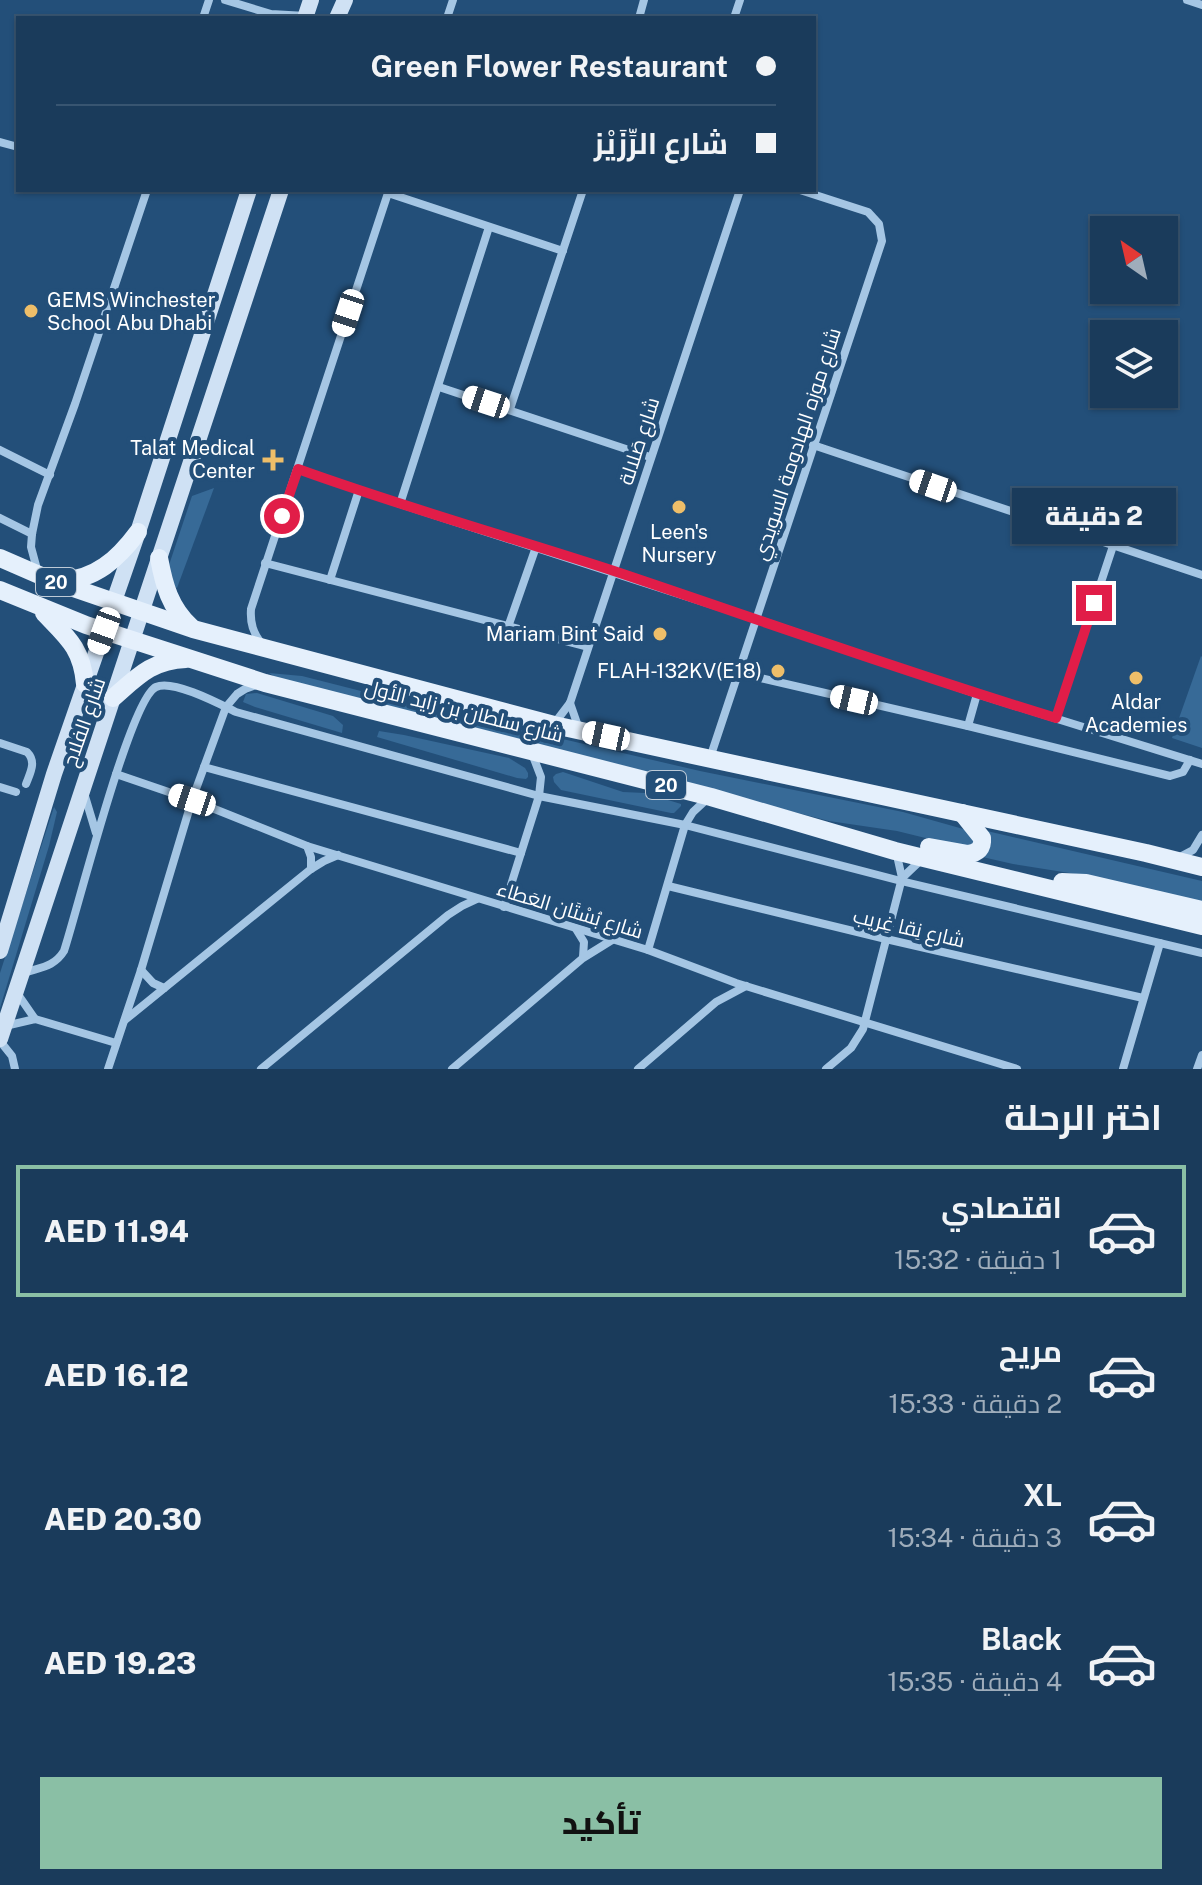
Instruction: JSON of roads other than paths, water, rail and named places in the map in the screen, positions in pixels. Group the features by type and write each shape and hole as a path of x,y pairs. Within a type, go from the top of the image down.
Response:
{"main road":[{"name":"شارع الفلاح","path":"0,951 54,774 138,532 248,192"},
{"name":"شارع الفلاح","path":"1,1035 280,192"},
{"path":"46,578 84,578 99,571 125,550 138,532"},
{"name":"شارع سلطان بن زايد الأول","path":"0,558 46,578 193,629 554,725 1202,867"},
{"path":"159,558 169,598 193,629"},
{"name":"شارع سلطان بن زايد الأول","path":"0,590 104,631 265,683 711,797 887,848 1202,926"},
{"path":"36,606 74,645 84,668 85,684"},
{"path":"113,698 151,666 192,659"},
{"path":"887,848 899,842 974,853 982,847 982,838 962,813"},
{"path":"1044,886 1072,881 1086,883 1202,910"}],"street":[{"path":"225,0 282,15 307,11"},
{"path":"1187,0 1202,5"},
{"path":"259,11 268,16"},
{"path":"46,578 31,547 38,505 146,192"},
{"path":"272,652 257,638 250,619 251,609 389,192 563,251"},
{"path":"510,409 582,192"},
{"name":"شارع صَلالة","path":"554,725 570,703 739,192"},
{"name":"شارع موزه الهادومة السويدي","path":"710,758 880,249 882,232 868,212 806,192"},
{"path":"400,504 489,227"},
{"path":"439,387 650,457"},
{"path":"813,445 1202,575"},
{"path":"0,450 50,475"},
{"path":"298,469 977,694 1202,764"},
{"path":"330,580 359,490"},
{"path":"0,518 32,534"},
{"path":"1056,718 1113,546"},
{"path":"508,627 536,547"},
{"path":"265,563 588,647"},
{"path":"739,673 1170,776 1183,772 1190,760"},
{"path":"108,1069 192,800 226,707 245,689 265,683"},
{"path":"22,974 50,965 64,951 116,774 146,697 155,687 168,685 236,712 539,796 685,825 1202,953"},
{"path":"968,726 977,694"},
{"path":"570,703 580,731"},
{"path":"0,743 30,755 33,764 26,784"},
{"path":"504,907 539,796 541,777 531,750"},
{"path":"204,767 521,853"},
{"name":"شارع بُسْتَان العَطاء","path":"116,774 192,800 307,846 648,950 746,986 997,1066 1017,1069"},
{"path":"0,787 16,792"},
{"path":"82,789 97,834"},
{"path":"648,950 685,825 693,812 711,797"},
{"path":"1170,859 1193,850 1202,836"},
{"path":"1202,836 1202,849"},
{"path":"307,846 311,869"},
{"path":"887,848 902,880"},
{"path":"124,1020 311,869 338,855"},
{"path":"826,1069 855,1042 865,1022 902,880 924,857"},
{"name":"شارع نِقا غِريب","path":"668,886 1143,998"},
{"path":"448,915 451,890"},
{"path":"261,1069 448,915 477,899"},
{"path":"576,929 584,942 583,958"},
{"path":"452,1069 583,958 612,940"},
{"path":"1123,1069 1160,943"},
{"path":"141,970 153,983 164,988"},
{"path":"716,1002 721,987 719,977"},
{"path":"638,1069 716,1002 746,986"},
{"path":"16,990 35,1019 116,1043"},
{"path":"15,1069 1,1035 35,1019"},
{"path":"1197,1069 1202,1055"}],"place":[{"name":"GEMS Winchester School Abu Dhabi","path":"31,311"},
{"name":"Talat Medical Center","path":"273,460"},
{"name":"Leen's Nursery","path":"679,507"},
{"name":"Mariam Bint Said","path":"660,634"},
{"name":"FLAH-132KV(E18)","path":"778,671"},
{"name":"Aldar Academies","path":"1136,678"}]}
